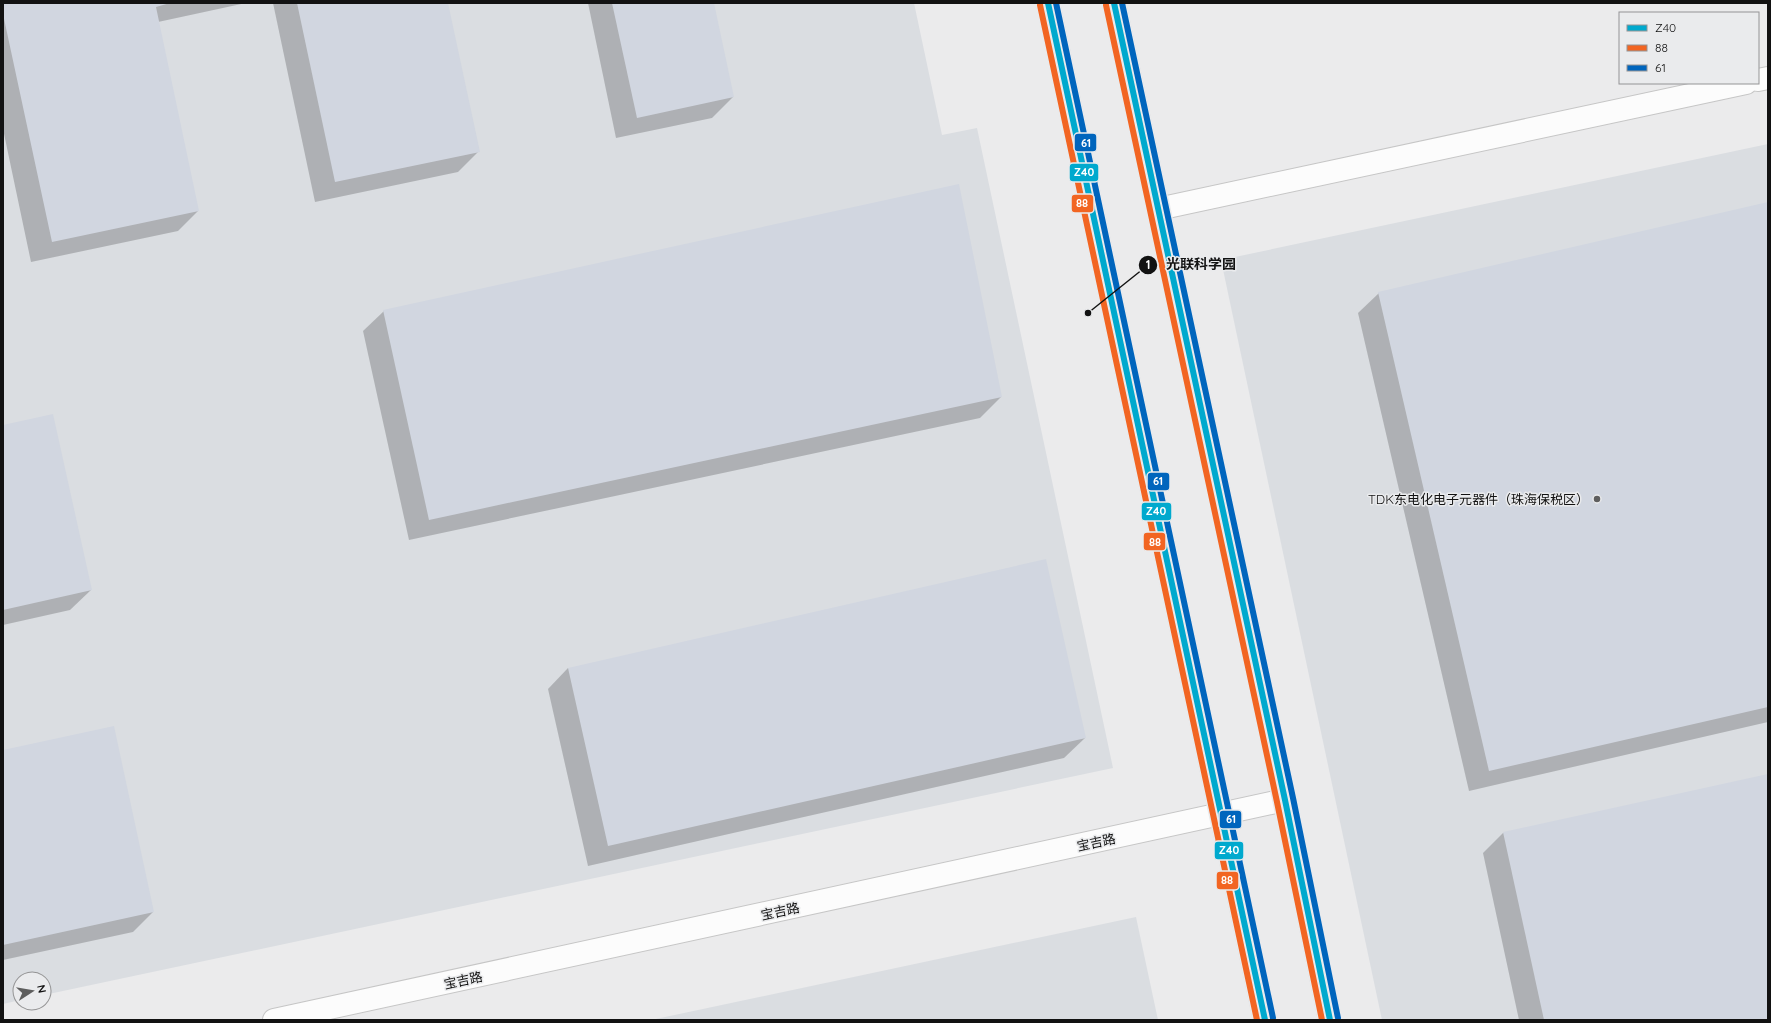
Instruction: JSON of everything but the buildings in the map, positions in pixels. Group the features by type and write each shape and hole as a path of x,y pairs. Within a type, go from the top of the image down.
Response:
{"street":[{"path":"1048,3 1265,1020"},
{"path":"1114,3 1285,800 1330,1020"},
{"path":"1158,209 1741,84"},
{"name":"宝吉路","path":"274,1020 1285,800"}],"shaded area":[{"path":"3,3 914,3 942,135 977,128 1113,768 52,993 52,971 12,971 12,1002 3,1004"},
{"path":"1768,144 1768,1020 1382,1020 1221,260"},
{"path":"1136,917 1158,1020 651,1020"}],"transit line":[{"name":"Z40","path":"1048,3 1265,1020"},
{"name":"61","path":"1056,3 1273,1018"},
{"name":"Z40","path":"1114,3 1285,800 1330,1020"},
{"name":"61","path":"1122,3 1293,798 1338,1018"},
{"name":"88","path":"1040,5 1257,1020"},
{"name":"88","path":"1106,5 1277,802 1322,1020"}],"place":[{"name":"光联科学园","path":"1088,313"},
{"name":"TDK东电化电子元器件（珠海保税区）","path":"1597,499"}]}
